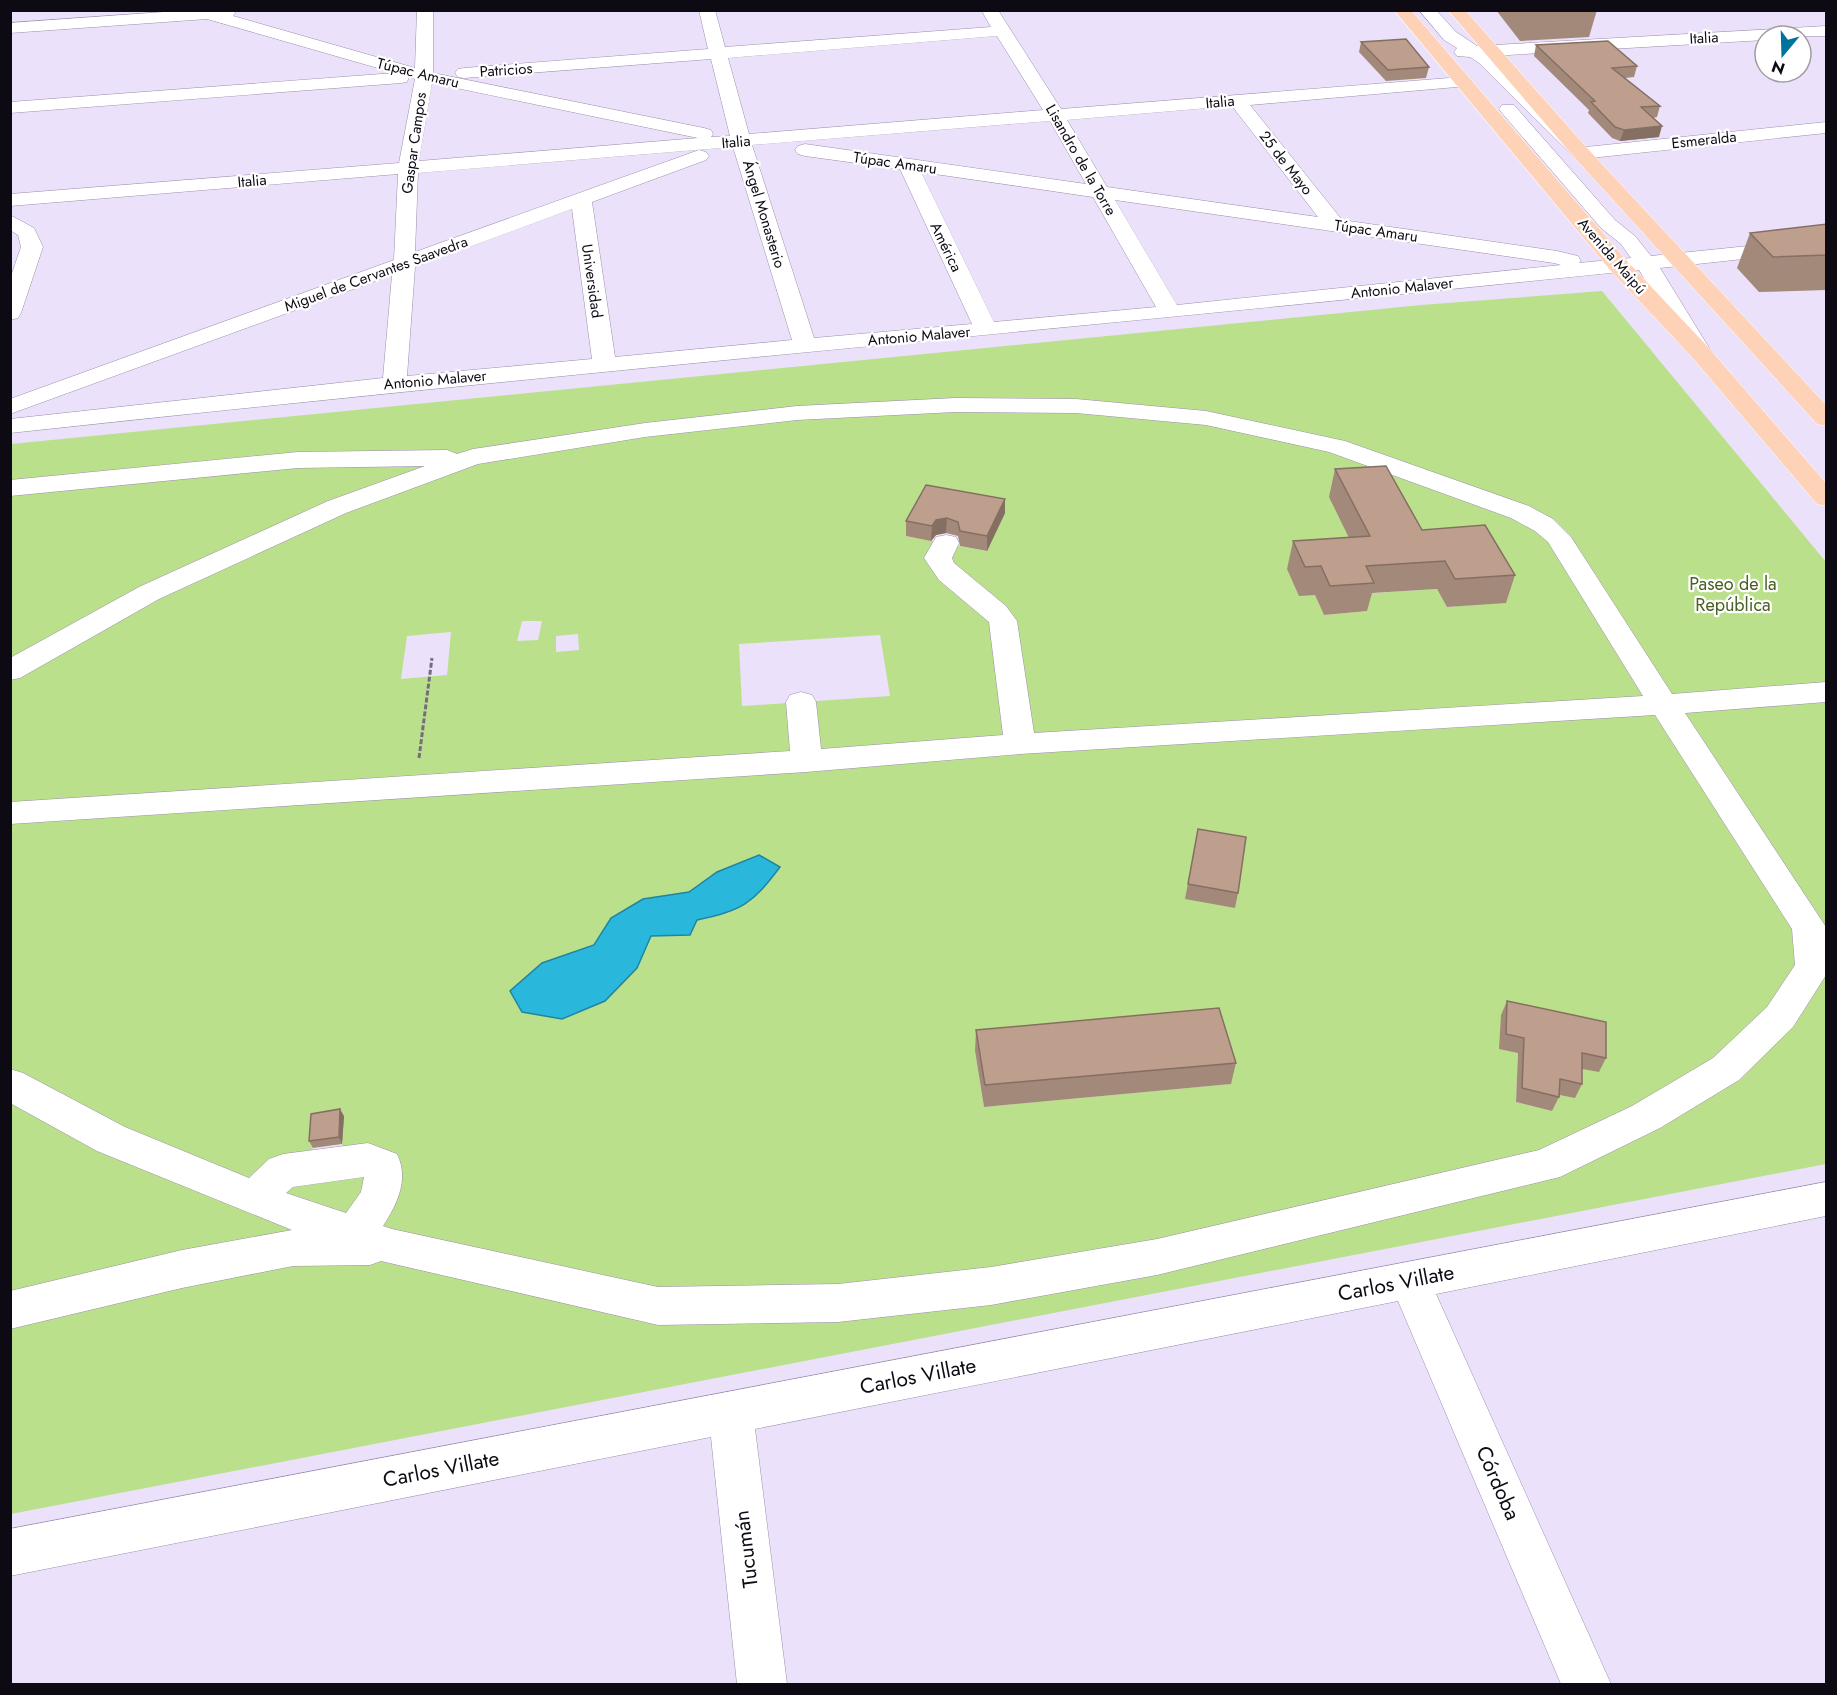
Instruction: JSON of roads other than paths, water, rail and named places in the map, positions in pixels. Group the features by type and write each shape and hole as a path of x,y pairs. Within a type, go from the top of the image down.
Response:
{"main road":[{"name":"Avenida Maipú","path":"1402,10 1466,52"},
{"name":"Avenida Maipú","path":"1456,10 1466,52 1462,82 1619,266 1699,351 1827,498"},
{"path":"1572,170 1680,258 1827,419"}],"street":[{"name":"Gaspar Campos","path":"394,384 404,265 408,168 424,76 424,10"},
{"name":"Ángel Monasterio","path":"707,10 741,141 805,346"},
{"name":"Lisandro de la Torre","path":"989,10 1056,116 1170,312"},
{"path":"1412,10 1435,37 1466,52"},
{"path":"1427,10 1572,170 1608,224 1628,240 1646,263 1699,351"},
{"path":"1436,10 1466,52 1516,112 1572,170"},
{"path":"10,28 141,14 251,11"},
{"name":"Túpac Amaru","path":"206,14 424,76 741,141 1557,256 1592,268"},
{"name":"Italia","path":"1466,52 1827,31"},
{"name":"Patricios","path":"10,108 1002,32"},
{"name":"Italia","path":"10,200 1462,82"},
{"name":"25 de Mayo","path":"1237,101 1335,225"},
{"name":"Esmeralda","path":"1572,170 1800,130 1822,136"},
{"name":"Miguel de Cervantes Saavedra","path":"10,407 741,141"},
{"name":"América","path":"907,164 986,329"},
{"name":"Universidad","path":"581,198 604,364"},
{"path":"10,221 27,232 32,247 10,313"},
{"name":"Antonio Malaver","path":"10,426 394,384 1170,312 1827,244"},
{"path":"10,488 298,460 473,457 645,430 797,412 955,405 1076,406 1206,418 1336,446 1520,512 1544,525 1558,537 1663,704 1809,927 1813,967 1780,1017 1726,1069 1646,1117 1546,1165 1157,1257 991,1286 838,1303 658,1306 392,1247 257,1199 111,1139 10,1083"},
{"path":"10,671 170,584 337,507 473,457"},
{"path":"946,543 938,558 941,569 995,609 1003,621 1020,744"},
{"path":"10,813 1827,692"},
{"path":"801,702 806,761"},
{"path":"257,1199 266,1186 283,1171 368,1160 383,1166 385,1182 374,1205 354,1234"},
{"name":"Carlos Villate","path":"10,1553 1826,1200"},
{"path":"10,1310 182,1269 293,1248 392,1247"},
{"name":"Córdoba","path":"1410,1281 1586,1684"},
{"name":"Tucumán","path":"731,1413 762,1684"}],"water":[{"path":"759,855 780,867 754,897 736,909 697,920 690,935 651,936 637,968 605,1001 562,1019 522,1012 510,991 542,963 594,945 611,918 643,899 689,892 717,872"}],"park label":[{"name":"Paseo de la República","path":"1733,594"}]}
